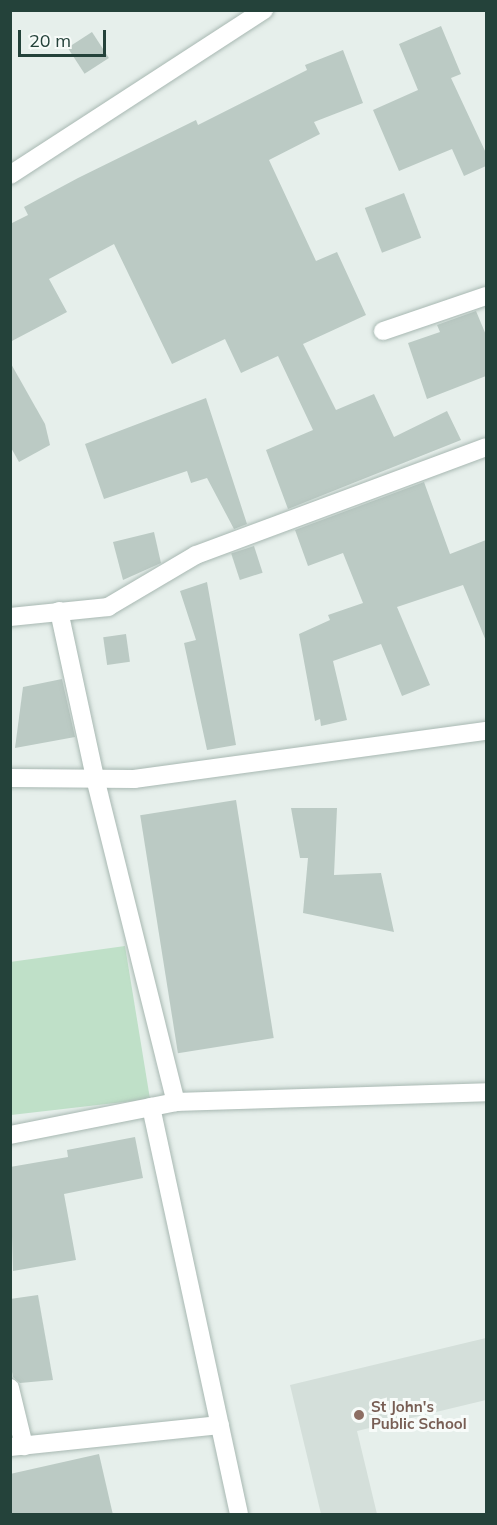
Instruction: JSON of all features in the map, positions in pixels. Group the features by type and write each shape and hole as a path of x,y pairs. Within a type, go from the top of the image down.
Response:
{"street":[{"path":"10,175 264,10"},
{"path":"383,330 486,296"},
{"path":"10,617 108,606 196,555 486,447"},
{"path":"59,611 95,778 176,1102"},
{"path":"10,778 134,779 486,731"},
{"path":"10,1135 176,1102 486,1092"},
{"path":"151,1107 239,1515"},
{"path":"10,1388 17,1446 220,1425"}],"shaded area":[{"name":"St John's Public School","path":"486,1338 486,1400 357,1431 377,1514 321,1514 290,1385"}],"green space":[{"path":"125,946 150,1099 11,1115 10,962"}],"building":[{"path":"441,26 461,74 451,78 486,153 486,166 464,176 452,149 399,171 373,110 418,90 399,44"},
{"path":"92,32 109,58 85,74 68,48"},
{"path":"343,50 363,103 314,122 320,134 269,160 316,261 337,252 366,315 303,344 336,410 374,394 394,437 447,411 461,440 288,509 266,450 313,430 278,356 241,373 225,339 172,364 114,244 49,279 67,312 10,342 10,224 28,215 24,207 78,178 196,120 198,125 307,70 305,65"},
{"path":"404,193 421,238 382,253 365,208"},
{"path":"476,311 486,335 486,376 427,399 408,343 440,332 437,325"},
{"path":"10,362 45,424 50,445 19,462 10,446"},
{"path":"206,398 247,524 234,529 207,478 191,483 187,471 104,499 85,444"},
{"path":"424,482 450,554 486,540 486,641 463,585 397,607 430,685 402,696 381,644 333,661 347,720 321,726 320,719 315,721 299,634 330,620 328,615 363,603 343,553 308,566 295,530"},
{"path":"154,532 161,563 123,580 113,542"},
{"path":"254,546 263,573 240,580 231,553"},
{"path":"207,582 236,745 207,750 184,643 196,640 180,591"},
{"path":"126,634 130,662 107,665 103,637"},
{"path":"62,679 75,737 15,748 23,687"},
{"path":"236,800 274,1038 178,1053 140,815"},
{"path":"291,808 337,808 334,875 381,873 394,932 303,913 308,858 300,858"},
{"path":"135,1137 143,1178 64,1194 76,1260 13,1271 10,1167 68,1157 67,1150"},
{"path":"38,1295 53,1380 20,1383 13,1377 10,1361 10,1299"},
{"path":"99,1454 113,1515 10,1515 10,1474"}],"place":[{"name":"St John's Public School","path":"359,1415"}]}
